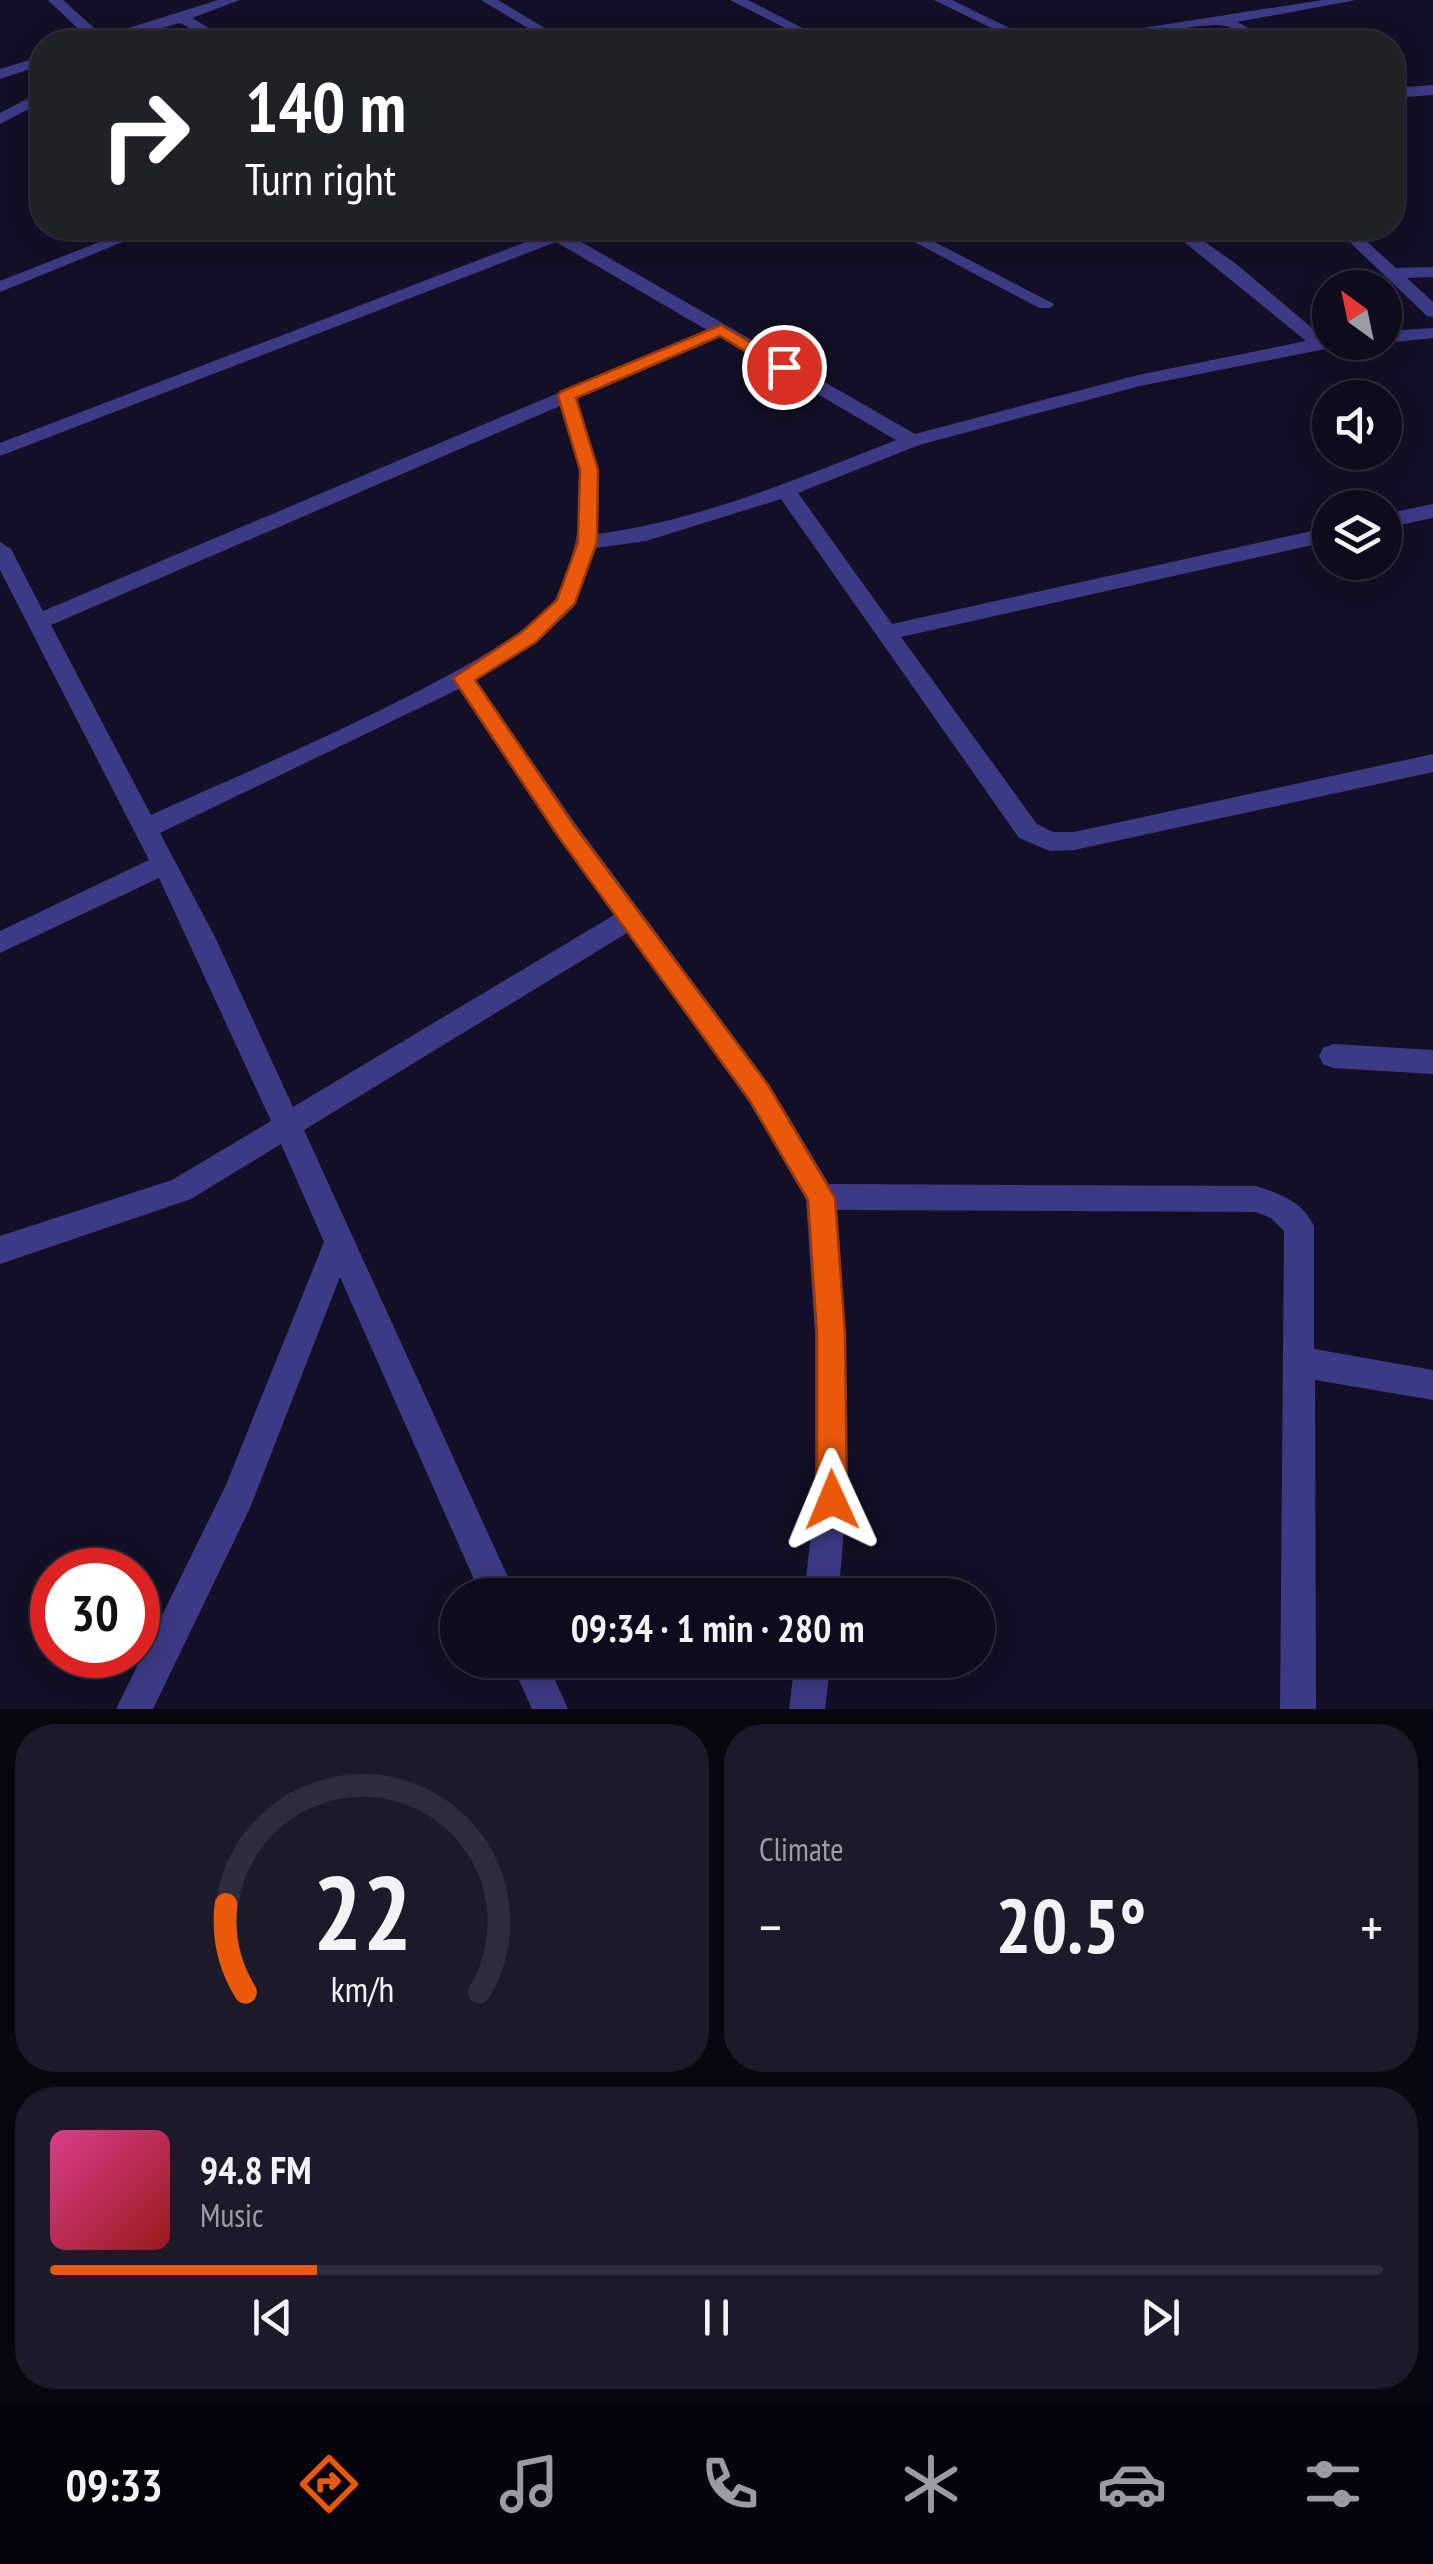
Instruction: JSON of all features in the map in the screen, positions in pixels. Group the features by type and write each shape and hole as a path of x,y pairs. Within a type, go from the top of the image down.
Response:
{"street":[{"path":"55,0 87,30"},
{"path":"138,30 233,0"},
{"path":"488,0 540,30"},
{"path":"737,0 798,30"},
{"path":"941,0 1005,30"},
{"path":"1157,30 1349,0"},
{"path":"158,30 180,17"},
{"path":"180,17 203,30"},
{"path":"1222,20 1243,30"},
{"path":"0,74 30,64"},
{"path":"1405,92 1433,90"},
{"path":"0,119 30,103"},
{"path":"0,286 118,240"},
{"path":"0,450 527,240"},
{"path":"566,240 912,441"},
{"path":"920,240 1045,304"},
{"path":"1192,240 1312,333"},
{"path":"1356,240 1391,270"},
{"path":"1402,273 1433,272"},
{"path":"1402,281 1433,312"},
{"path":"38,622 721,330"},
{"path":"1402,336 1433,333"},
{"path":"587,542 646,534 786,491 912,441 1138,381 1312,345"},
{"path":"146,829 463,678 529,637 566,603 587,542 589,470 566,396"},
{"path":"786,491 1028,830 1050,842 1074,841 1433,763"},
{"path":"1402,518 1433,511"},
{"path":"889,632 1312,538"},
{"path":"0,549 202,937 490,1578"},
{"path":"463,678 630,918 759,1093 822,1198 831,1334 832,1500 823,1578"},
{"path":"0,943 164,864"},
{"path":"0,1250 181,1190 630,918"},
{"path":"1333,1056 1433,1062"},
{"path":"822,1198 1256,1198 1281,1208 1300,1226 1298,1709"},
{"path":"134,1709 238,1496 340,1240"},
{"path":"1299,1362 1433,1385"},
{"path":"536,1678 550,1709"},
{"path":"807,1709 811,1678"}],"route":[{"path":"784,367 721,330 566,396 589,470 587,542 566,603 529,637 463,678 566,830 759,1093 822,1198 831,1334 832,1500"}]}
